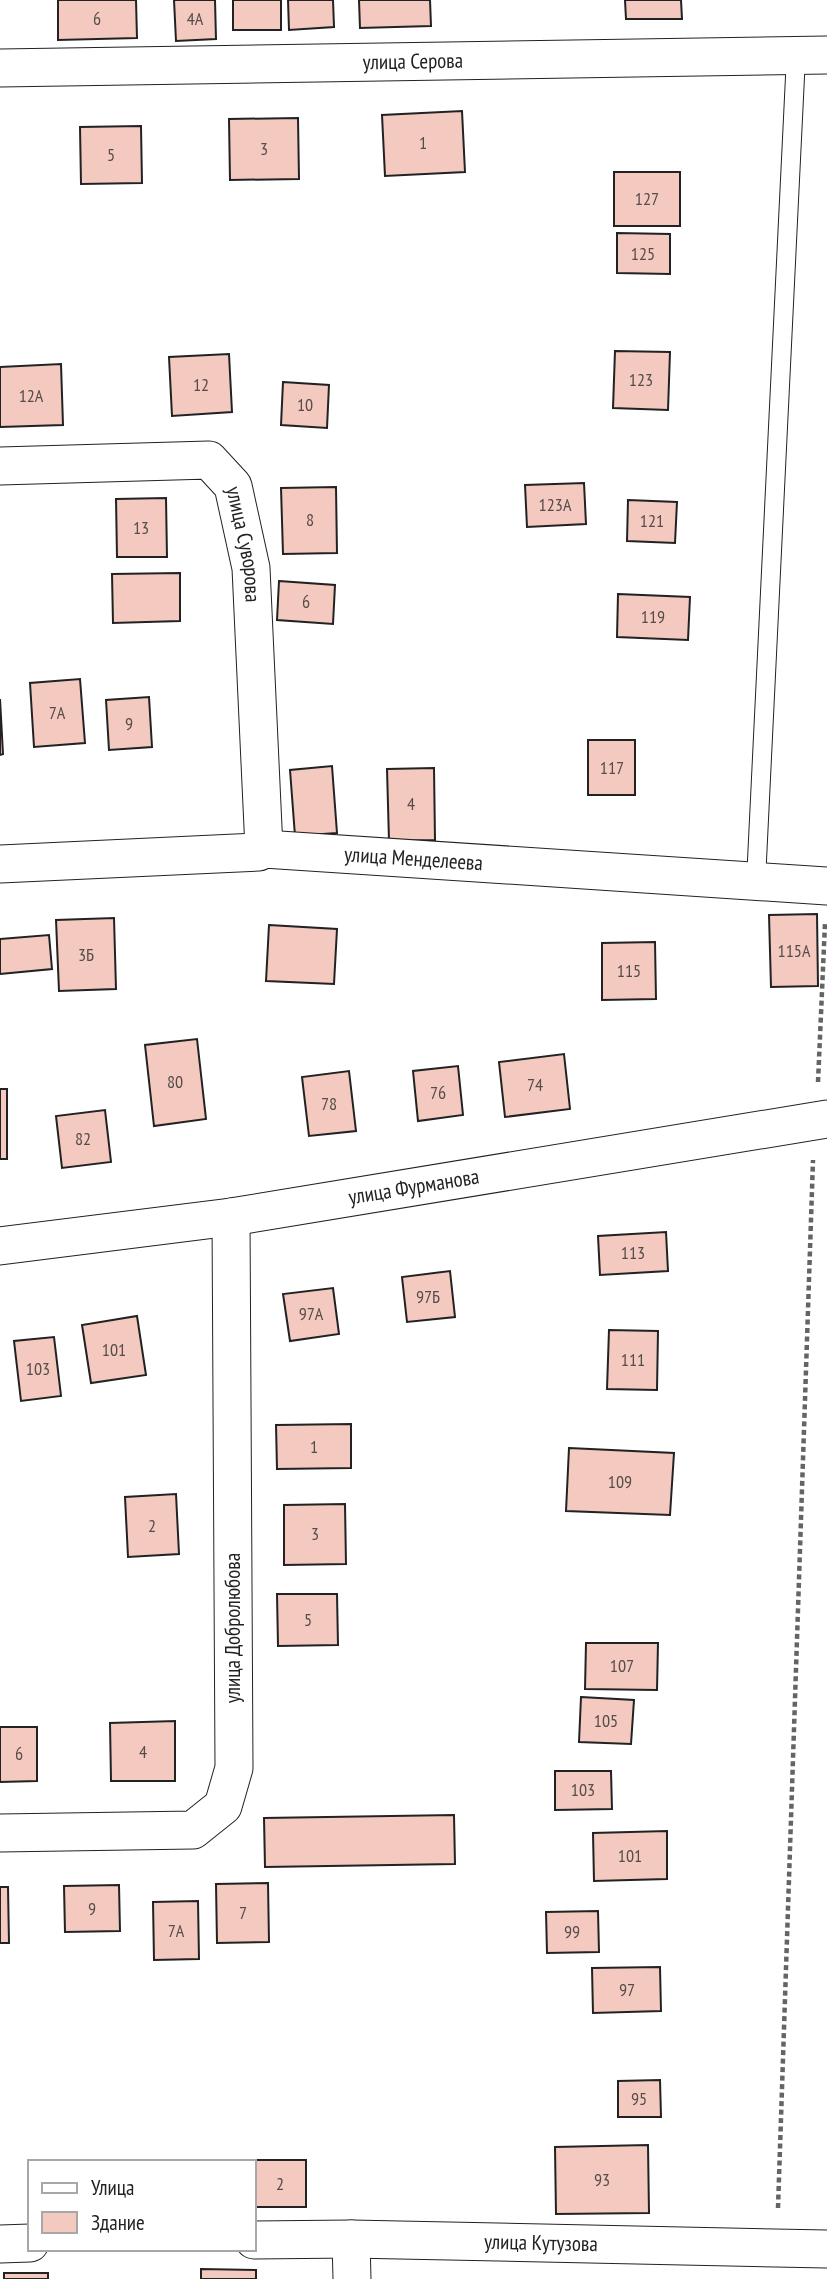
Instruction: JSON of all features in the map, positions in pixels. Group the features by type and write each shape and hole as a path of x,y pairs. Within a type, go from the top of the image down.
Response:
{"street":[{"name":"улица Серова","path":"0,68 812,56"},
{"name":"улица Суворова","path":"0,466 209,460 233,486 251,568 264,849"},
{"name":"улица Менделеева","path":"0,864 259,852 264,849 827,886"},
{"name":"улица Фурманова","path":"0,1246 231,1217 821,1120"},
{"name":"улица Добролюбова","path":"0,1833 193,1830 223,1806 234,1768 231,1217"},
{"name":"улица Кутузова","path":"256,2240 351,2239 827,2249"},
{"path":"351,2239 352,2279"},
{"path":"0,2244 28,2243"}],"lane":[{"path":"756,881 812,56"}],"path":[{"path":"775,2248 821,1120 827,886"}],"building":[{"path":"58,0 136,0 137,38 58,40"},
{"path":"174,0 215,0 216,39 176,41"},
{"path":"233,0 281,0 281,30 233,30"},
{"path":"288,0 333,0 334,27 289,30"},
{"path":"359,0 430,0 431,26 360,28"},
{"path":"625,0 681,0 682,19 626,19"},
{"path":"462,111 465,172 385,176 382,115"},
{"path":"298,118 299,179 230,180 229,119"},
{"path":"141,126 142,183 81,184 80,127"},
{"path":"614,172 680,172 680,226 614,226"},
{"path":"617,233 670,234 670,274 617,273"},
{"path":"615,351 670,352 668,410 613,408"},
{"path":"229,354 232,412 172,416 169,357"},
{"path":"61,364 63,425 0,427 0,367"},
{"path":"283,382 329,385 327,428 281,425"},
{"path":"584,483 586,524 527,527 525,485"},
{"path":"336,487 337,553 283,554 281,488"},
{"path":"166,498 167,557 117,557 116,499"},
{"path":"628,500 677,502 675,543 627,541"},
{"path":"180,573 180,621 113,623 112,574"},
{"path":"279,581 335,585 333,624 277,620"},
{"path":"618,594 690,597 688,640 617,637"},
{"path":"80,679 85,743 34,747 30,683"},
{"path":"149,697 152,747 109,750 106,700"},
{"path":"0,699 3,754 0,755"},
{"path":"588,740 635,740 635,795 588,795"},
{"path":"332,766 337,833 295,836 290,770"},
{"path":"434,768 435,840 389,841 387,769"},
{"path":"817,914 818,986 771,987 769,915"},
{"path":"114,918 116,989 59,991 56,920"},
{"path":"269,925 337,929 334,984 266,981"},
{"path":"49,935 52,969 0,974 0,939"},
{"path":"655,942 656,999 602,1000 602,943"},
{"path":"197,1039 206,1119 154,1126 145,1045"},
{"path":"564,1054 570,1109 505,1117 499,1062"},
{"path":"458,1066 463,1115 418,1121 413,1071"},
{"path":"349,1071 356,1131 309,1136 302,1077"},
{"path":"0,1089 7,1089 7,1159 0,1159"},
{"path":"105,1110 111,1162 62,1168 56,1116"},
{"path":"666,1232 668,1271 600,1275 598,1236"},
{"path":"450,1271 455,1317 407,1322 402,1277"},
{"path":"333,1288 339,1334 290,1341 283,1294"},
{"path":"137,1316 146,1375 91,1383 82,1325"},
{"path":"609,1330 658,1331 657,1390 607,1389"},
{"path":"54,1337 61,1396 21,1401 14,1341"},
{"path":"351,1424 351,1468 277,1469 276,1425"},
{"path":"569,1448 674,1453 670,1515 566,1511"},
{"path":"176,1494 179,1554 128,1557 125,1497"},
{"path":"345,1504 346,1564 284,1565 284,1505"},
{"path":"277,1594 337,1594 338,1645 278,1646"},
{"path":"586,1643 658,1643 657,1690 585,1689"},
{"path":"581,1697 634,1700 631,1744 579,1742"},
{"path":"175,1721 175,1781 111,1781 110,1723"},
{"path":"0,1727 37,1727 37,1781 0,1782"},
{"path":"555,1771 611,1771 612,1809 555,1810"},
{"path":"454,1815 455,1864 265,1867 264,1818"},
{"path":"667,1831 667,1879 594,1881 593,1833"},
{"path":"268,1883 269,1942 217,1943 216,1884"},
{"path":"119,1885 120,1931 65,1932 64,1886"},
{"path":"0,1887 8,1887 9,1943 0,1943"},
{"path":"198,1901 199,1959 154,1960 153,1902"},
{"path":"598,1911 599,1952 547,1953 546,1912"},
{"path":"660,1967 661,2011 593,2013 592,1968"},
{"path":"660,2080 661,2117 618,2117 618,2081"},
{"path":"648,2145 649,2213 556,2214 555,2147"},
{"path":"256,2160 306,2160 306,2207 256,2207"},
{"path":"201,2269 256,2270 256,2279 201,2279"},
{"path":"4,2273 48,2273 48,2279 4,2279"}]}
